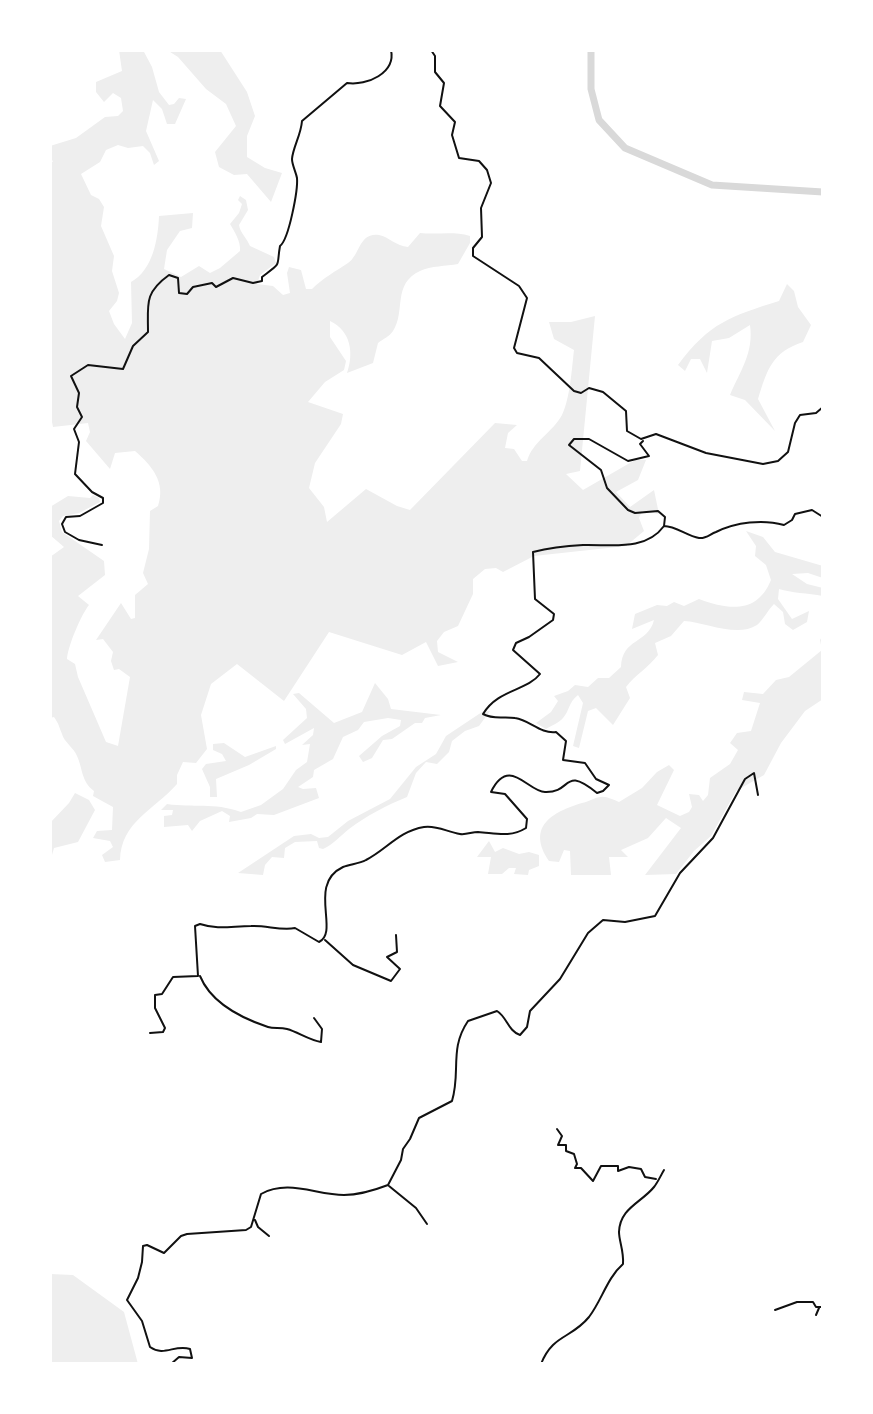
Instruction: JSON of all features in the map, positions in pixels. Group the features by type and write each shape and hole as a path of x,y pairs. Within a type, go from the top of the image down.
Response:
{"street":[{"path":"102,545 79,540 65,532 62,524 66,517 80,516 103,503 103,498 92,492 75,474 79,442 74,429 82,417 77,407 79,393 71,376 88,365 123,369 133,346 148,332 148,299 154,286 169,275 178,278 179,293 187,294 193,287 212,283 216,287 233,278 253,283 262,281 262,277 278,265 280,246 288,234 296,189 297,176 292,160 301,136 302,121 347,83 359,85 385,72 393,58 391,50"},
{"path":"431,50 435,56 435,72 444,83 440,106 455,122 452,135 459,158 479,161 487,170 491,183 481,208 482,237 473,248 473,256 519,286 527,298 514,348 517,353 539,358 574,391 581,393 589,388 603,392 626,411 627,431 644,440"},
{"path":"314,1018 322,1029 321,1042 284,1028 272,1028 256,1022 218,1002 205,988 199,974 195,926 295,928 319,942 328,932 324,899 331,879 342,868 365,861 397,838 426,826 460,834 477,832 501,835 526,828 527,819 511,799 505,794 491,792 502,780 521,777 546,793 574,779 597,793 609,785 596,779 585,763 563,760 566,741 556,732 545,733 517,718 495,718 483,714 487,706 540,674 513,650 516,643 553,620 554,614 535,599 533,552 581,545 623,547 659,533 664,526 665,517 658,511 635,513 628,510 607,488 601,470 569,445 574,439 589,439 628,461 649,456 640,444 656,434 706,453 763,464 778,461 788,452 800,415 816,413 823,407"},
{"path":"664,526 670,525 698,538 743,524 766,522 784,525 795,514 812,510 823,517"},
{"path":"388,1185 419,1118 452,1101 457,1084 454,1049 468,1021 497,1011 520,1035 527,1027 530,1011 560,979 588,933 603,920 625,922 655,916 680,873 713,838 745,779 754,773 758,795"},
{"path":"324,940 353,965 391,981 400,969 387,957 397,952 396,935"},
{"path":"150,1033 163,1032 165,1028 155,1008 155,995 162,994 173,977 197,977 199,974"},
{"path":"557,1129 562,1136 558,1145 566,1145 566,1151 574,1154 575,1168 581,1168 593,1181 601,1166 618,1166 618,1171 629,1167 641,1169 645,1177 658,1179"},
{"path":"541,1364 555,1341 571,1333 589,1317 615,1271 623,1264 624,1249 619,1235 622,1217 654,1187 664,1170"},
{"path":"171,1364 179,1357 192,1358 190,1349 182,1346 164,1352 150,1347 142,1321 127,1300 138,1278 143,1246 164,1253 181,1236 198,1232 246,1230 251,1227 261,1194 270,1189 293,1187 341,1195 388,1185"},
{"path":"388,1185 416,1208 427,1224"},
{"path":"250,1208 258,1227 269,1236"},
{"path":"775,1310 797,1302 813,1302 821,1307 816,1315"}],"shaded area":[{"path":"119,50 143,50 159,92 169,105 179,98 186,99 175,124 167,124 162,109 153,100 146,131 159,161 154,165 150,153 143,146 128,148 118,145 106,150 100,162 81,174 91,195 99,199 104,207 101,226 114,256 112,271 119,293 109,311 125,339 132,323 131,282 149,262 156,244 159,216 193,213 192,228 180,231 167,250 164,269 181,277 199,266 210,273 240,251 230,224 239,213 242,204 238,200 240,196 246,200 248,210 239,225 241,231 250,246 274,257 276,263 260,275 257,284 273,286 283,295 290,293 289,267 301,270 306,289 312,289 348,263 364,240 372,235 383,236 408,247 420,233 470,236 470,243 458,264 424,269 411,276 403,290 397,323 392,333 378,343 373,363 347,373 349,343 337,325 330,321 330,337 346,361 344,370 325,382 308,402 343,414 341,424 315,463 309,488 324,507 327,522 366,489 410,510 495,423 517,425 508,433 505,448 514,449 522,461 527,461 562,415 570,383 574,350 554,339 549,322 571,322 595,316 580,471 566,474 583,490 635,460 646,460 638,480 616,492 630,507 654,490 659,514 642,511 639,518 644,531 626,546 534,556 503,572 496,568 485,569 473,579 473,594 458,626 444,632 437,641 438,652 458,662 438,666 426,642 402,655 329,632 284,701 237,664 211,684 201,715 207,749 196,763 183,762 177,784 132,826 122,847 120,860 105,862 102,855 113,847 110,841 93,838 97,831 112,830 113,807 93,796 94,791 84,779 76,753 63,737 54,717 50,718 50,557 64,547 50,535 50,507 68,496 90,498 93,495 99,498 100,502 79,513 63,516 59,521 62,532 104,561 105,575 78,596 89,605 75,631 67,659 75,664 106,742 118,746 130,677 119,669 114,670 111,661 113,652 103,639 96,640 121,603 131,619 135,618 135,595 148,584 143,573 149,549 150,511 158,506 160,489 156,475 135,451 115,453 110,469 86,441 90,432 88,423 53,427 50,412 50,165 53,161 50,159 50,146 76,138 105,117 118,116 123,111 121,98 113,93 104,102 96,92 96,82 122,71"},
{"path":"167,50 220,50 247,92 255,116 247,136 247,157 265,168 282,173 271,202 247,174 234,175 219,167 215,152 236,126 226,104 206,89 178,57"},
{"path":"787,284 794,291 798,307 811,325 803,342 784,351 772,363 761,389 758,399 775,431 745,400 730,395 748,353 750,325 729,338 712,341 707,373 700,359 691,359 685,371 678,365 700,339 722,323 779,301"},
{"path":"746,531 763,537 775,552 823,566 823,578 808,573 792,574 807,584 823,588 823,596 779,589 778,599 792,619 809,611 807,622 793,630 785,624 783,612 774,604 757,625 749,629 731,630 684,621 671,636 655,643 658,655 626,687 630,698 613,725 596,708 588,711 579,748 573,746 583,703 578,695 558,722 546,729 536,723 551,712 558,701 554,696 575,685 588,687 598,678 609,678 621,667 626,651 651,628 654,620 632,629 635,614 674,602 684,606 699,599 731,607 750,604 758,599 771,580 766,565 755,556 756,546"},
{"path":"823,635 823,699 805,711 781,743 764,775 736,791 711,836 676,874 645,875 681,828 666,818 648,838 621,850 628,857 609,857 611,875 571,875 570,851 564,850 559,862 549,861 540,839 541,830 552,816 599,797 619,802 642,788 657,772 669,765 674,770 657,805 680,816 692,807 689,794 699,795 703,801 708,795 710,778 730,764 738,750 730,743 737,733 751,731 760,703 742,700 744,692 763,694 776,680 789,677 822,650 820,640"},
{"path":"375,683 388,699 391,709 441,715 425,718 422,723 415,723 392,739 383,740 372,758 363,762 359,756 382,736 400,726 401,720 388,718 364,722 358,730 343,737 333,759 314,770 313,777 298,787 316,788 319,798 274,815 257,814 229,822 230,816 222,811 200,821 192,831 188,825 164,827 164,816 172,815 173,810 161,810 167,804 221,807 241,812 261,805 283,789 296,770 307,762 310,744 302,745 313,735 314,728 285,744 283,740 307,718 306,709 293,694 299,693 334,723 362,712"},
{"path":"490,711 479,726 465,731 452,741 449,752 437,764 426,762 416,773 407,797 362,820 323,849 319,848 317,841 295,842 285,848 284,858 272,857 265,865 263,875 238,873 294,836 311,834 319,838 328,837 348,821 390,799 416,767 436,754 446,736 482,712"},
{"path":"224,743 245,757 276,746 276,749 216,779 217,797 210,797 210,787 202,769 206,764 226,761 222,754 213,750 213,744"},
{"path":"75,793 89,800 95,810 78,842 54,848 50,862 50,823"},
{"path":"489,841 495,852 503,848 519,854 529,852 539,855 539,866 529,870 528,875 514,874 516,868 509,868 502,874 488,874 491,857 477,857"},
{"path":"50,1274 73,1275 124,1312 138,1364 50,1364"}],"waterway":[{"path":"591,50 591,89 599,120 625,148 712,185 823,192"}]}
